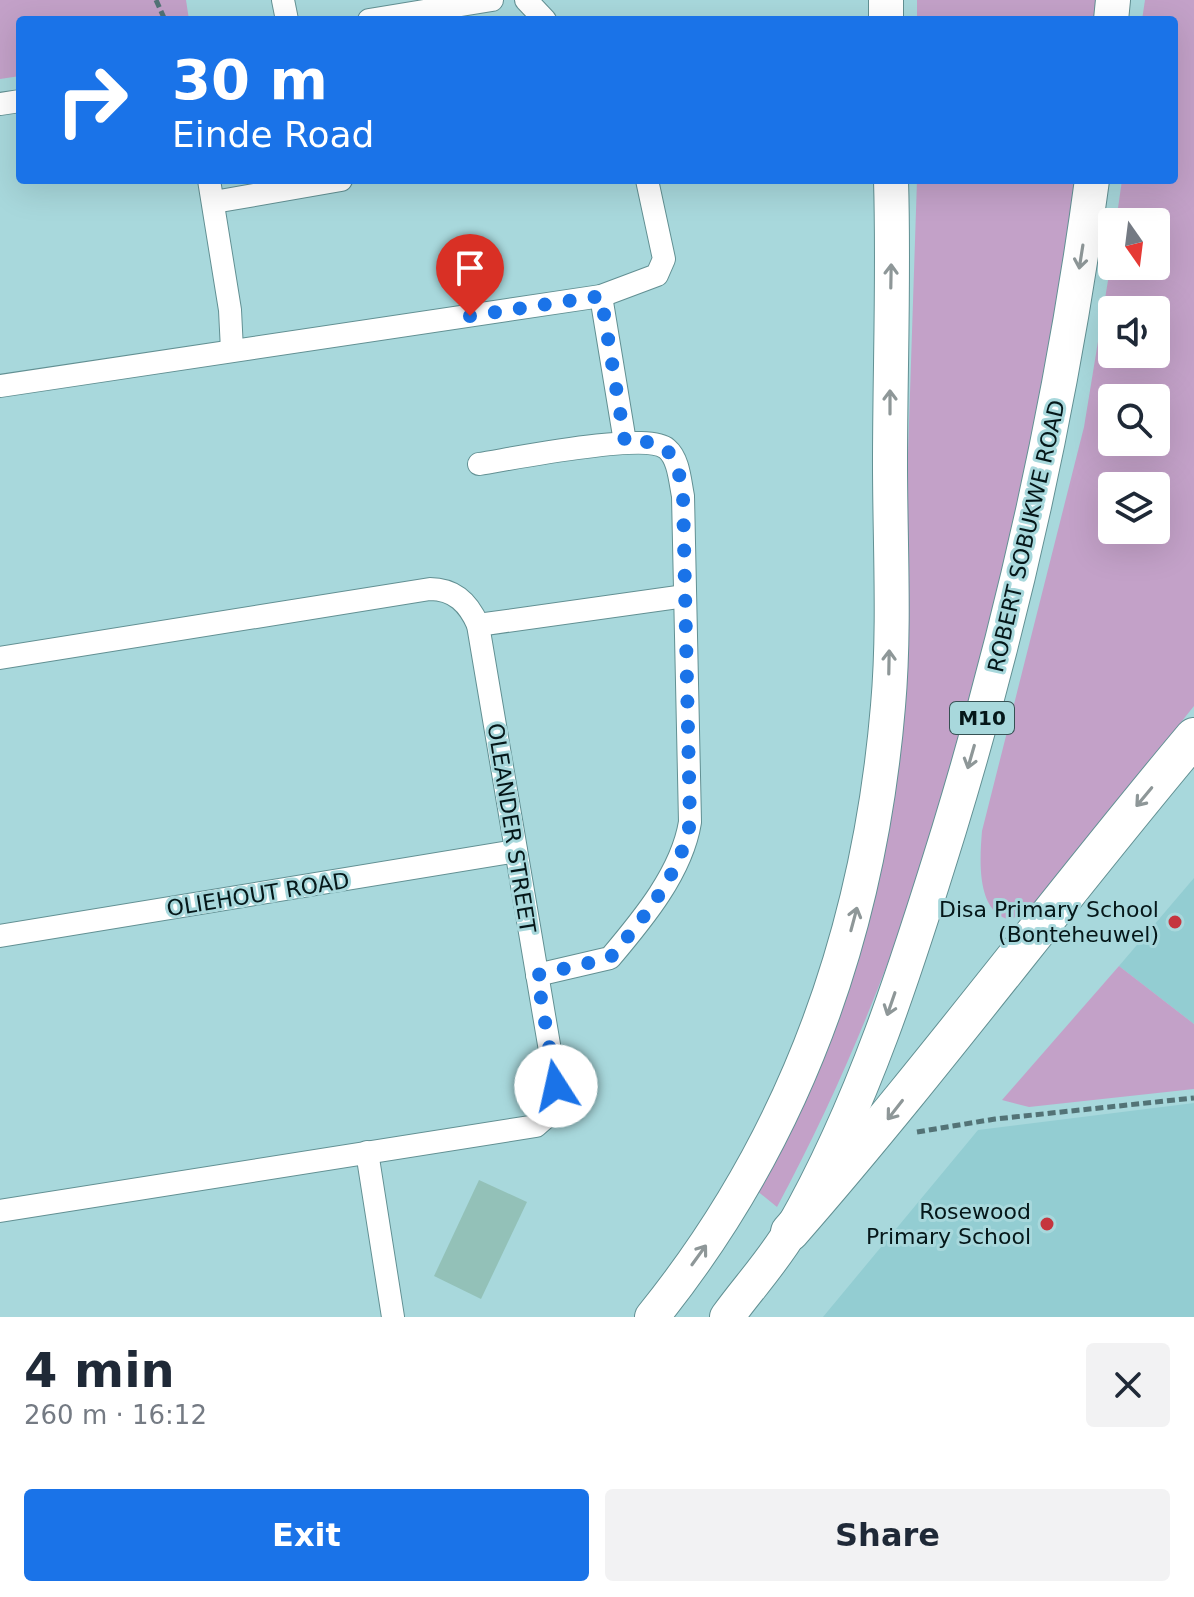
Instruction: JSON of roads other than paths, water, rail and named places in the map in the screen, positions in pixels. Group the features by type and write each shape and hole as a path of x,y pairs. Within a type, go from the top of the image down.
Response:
{"highway":[{"path":"790,1232 881,1128 1080,872 1194,737"}],"main road":[{"path":"652,1317 726,1217 779,1117 835,984 864,872 880,779 888,703 891,184"},
{"name":"ROBERT SOBUKWE ROAD","path":"727,1317 790,1232 829,1160 867,1074 933,881 1000,653 1046,457 1091,184"}],"street":[{"path":"385,16 434,4 492,0"},
{"path":"526,0 541,16"},
{"path":"210,184 230,310 232,350"},
{"path":"214,202 318,184"},
{"path":"0,386 601,296 657,275 664,259 648,184"},
{"path":"601,296 625,442"},
{"path":"479,464 625,442 650,442 667,449 674,460 683,496 690,822 687,842 668,879 610,958 537,975"},
{"name":"OLEANDER STREET","path":"0,658 430,589 459,597 472,610 478,625 556,1086 545,1118 536,1126 0,1211"},
{"path":"478,625 685,596"},
{"name":"OLIEHOUT ROAD","path":"0,936 516,851"},
{"path":"367,1152 393,1317"}],"place":[{"name":"Disa Primary School (Bonteheuwel)","path":"1175,922"},
{"name":"Rosewood Primary School","path":"1047,1224"}]}
